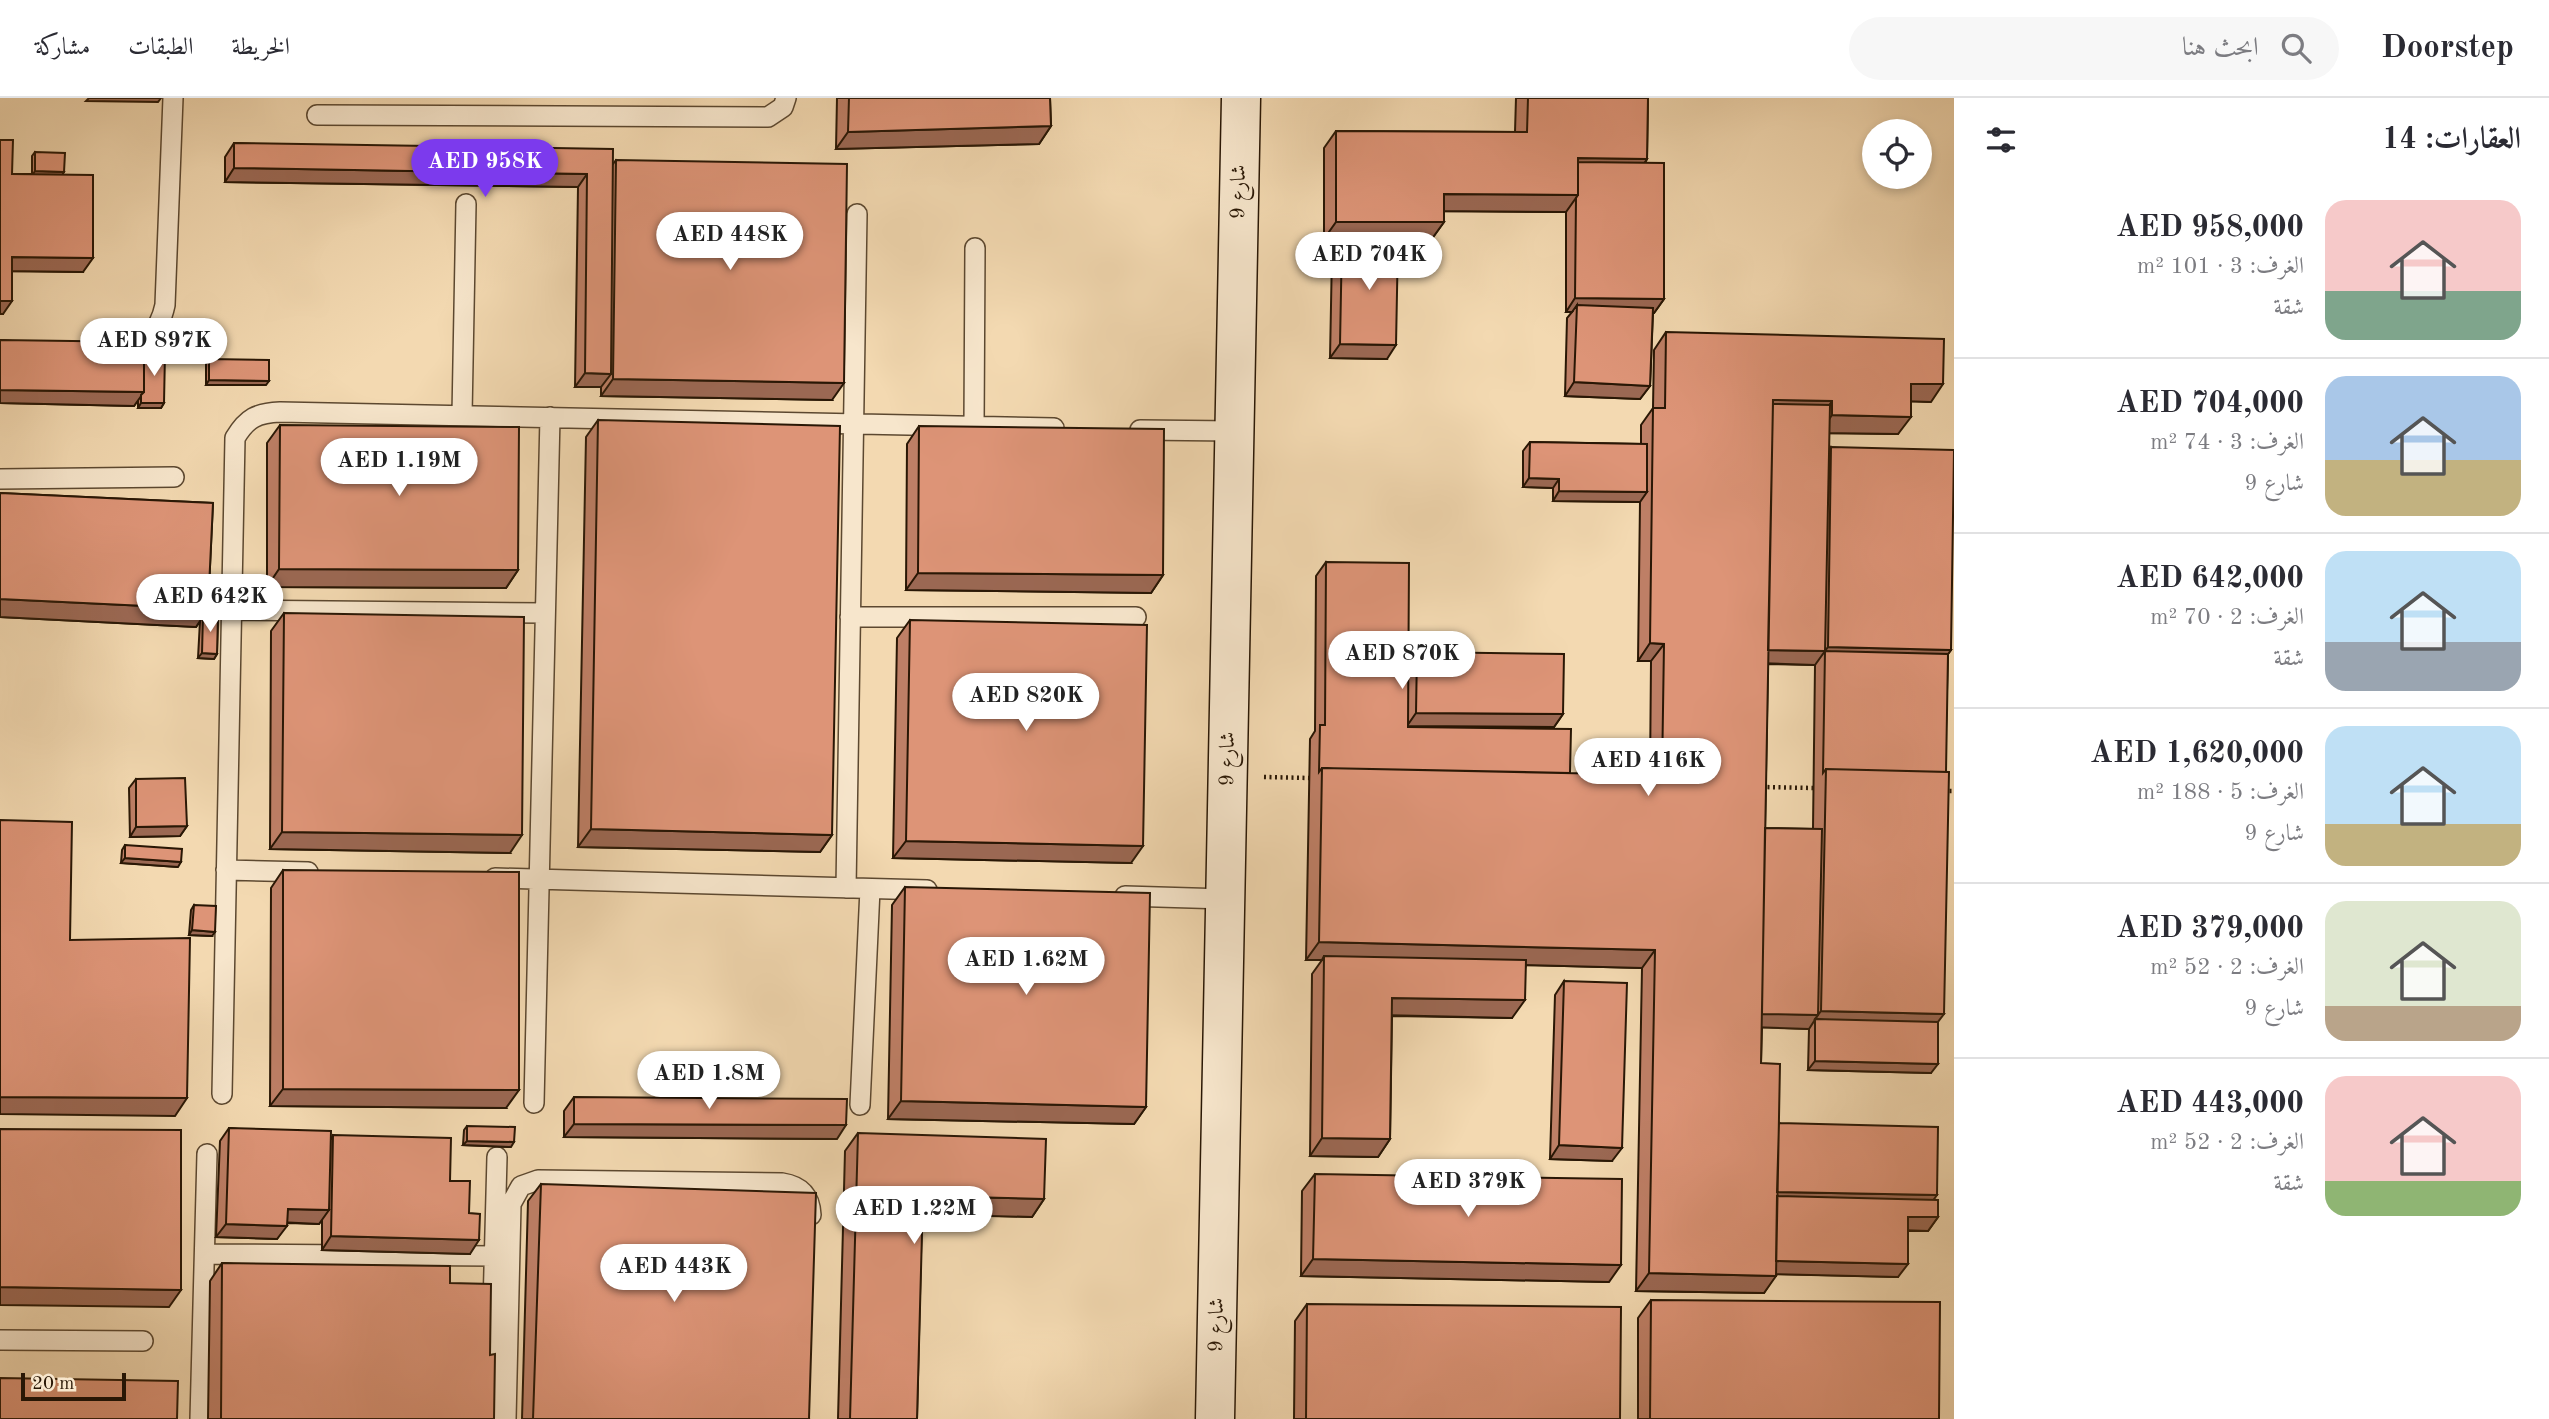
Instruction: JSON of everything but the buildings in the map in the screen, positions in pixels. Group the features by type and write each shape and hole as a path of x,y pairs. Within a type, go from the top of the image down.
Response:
{"street":[{"name":"شارع 9","path":"1215,1419 1241,98"}],"lane":[{"path":"93,345 137,344 151,335 162,322 165,305 173,98"},
{"path":"317,115 388,107 768,117 776,113 786,98"},
{"path":"462,415 466,204"},
{"path":"846,888 857,215"},
{"path":"974,426 975,248"},
{"path":"222,1094 235,438 245,421 262,412 280,412 1070,428"},
{"path":"534,1103 550,417"},
{"path":"1125,430 1234,431"},
{"path":"0,479 174,477"},
{"path":"232,610 545,613"},
{"path":"850,617 1136,617"},
{"path":"226,870 321,873"},
{"path":"471,877 952,891"},
{"path":"860,1105 870,889"},
{"path":"1103,895 1225,899"},
{"path":"200,1419 207,1154"},
{"path":"490,1419 497,1157"},
{"path":"506,1419 511,1204 521,1186 538,1180 782,1183 793,1185 807,1198 811,1228"},
{"path":"205,1254 494,1256"},
{"path":"0,1340 143,1341"}],"path":[{"path":"1228,776 1310,778"},
{"path":"1754,787 1813,788"},
{"path":"1936,791 1954,791"}]}
